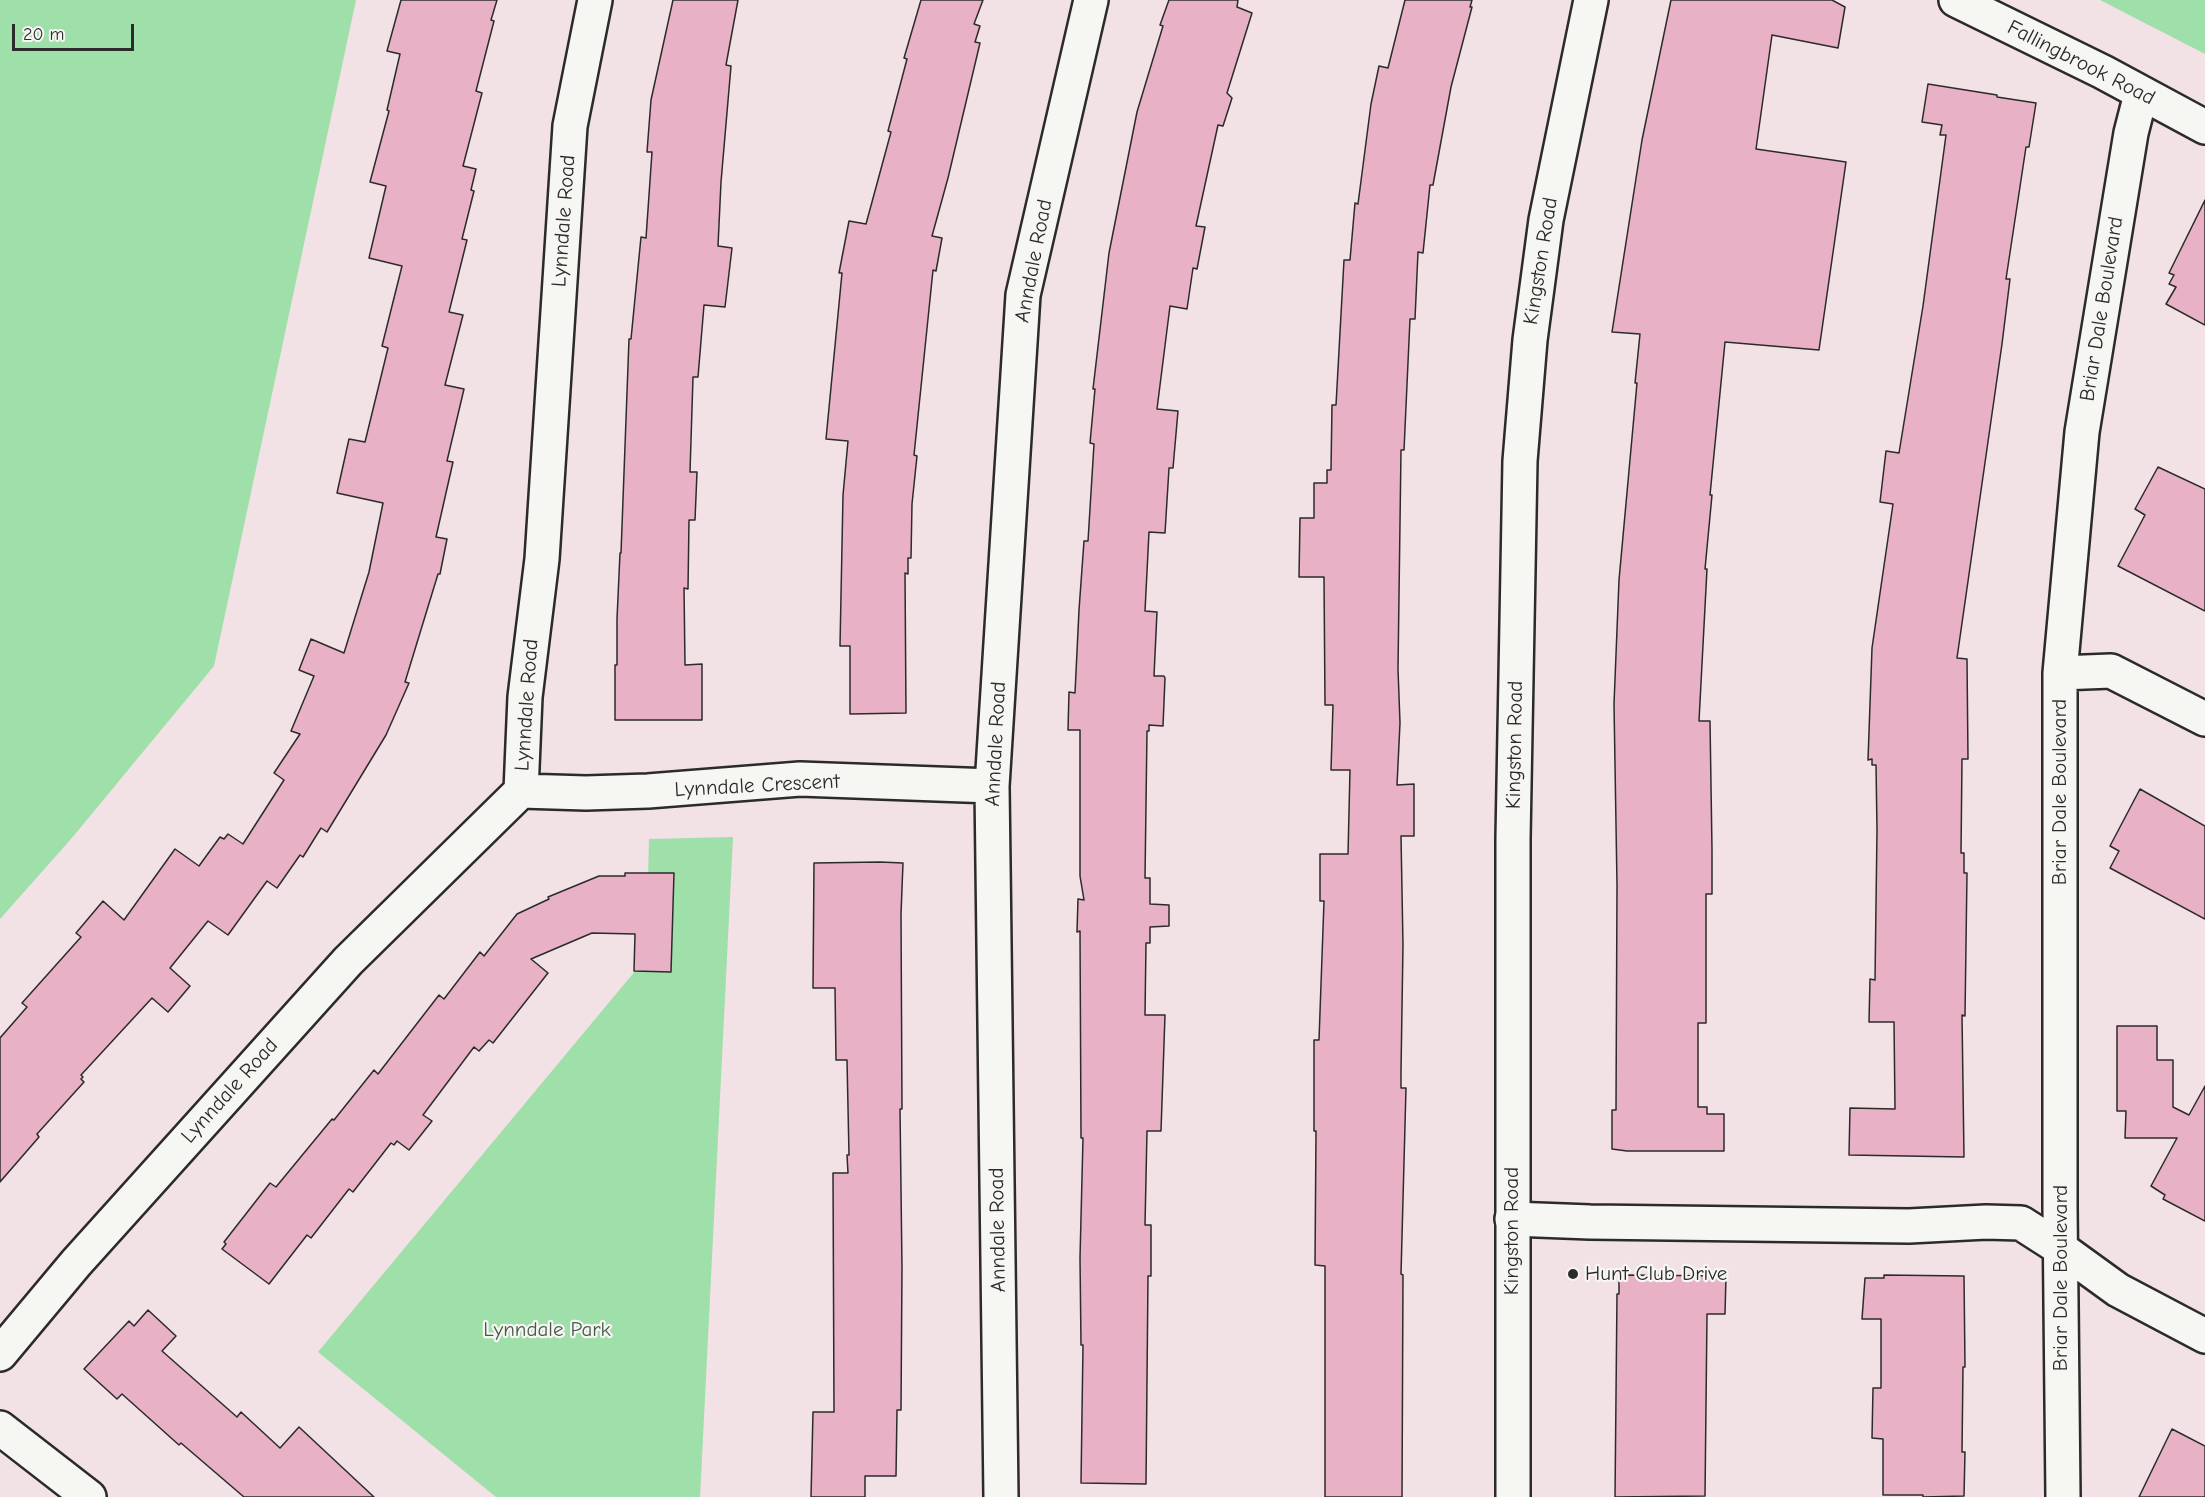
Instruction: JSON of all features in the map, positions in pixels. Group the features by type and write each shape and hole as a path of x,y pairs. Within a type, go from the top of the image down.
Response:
{"street":[{"name":"Lynndale Road","path":"0,1354 76,1263 348,961 521,791 525,697 543,547 570,126 594,0"},
{"name":"Anndale Road","path":"1001,1497 992,786 1023,295 1091,0"},
{"name":"Kingston Road","path":"1513,1497 1513,850 1520,461 1530,340 1546,220 1591,0"},
{"name":"Fallingbrook Road","path":"1956,0 2103,72 2205,127"},
{"name":"Briar Dale Boulevard","path":"2063,1497 2060,1248 2060,673 2082,432 2131,133 2141,94"},
{"path":"2060,673 2111,671 2205,719"},
{"name":"Lynndale Crescent","path":"521,791 586,793 648,791 800,779 992,786"},
{"path":"1512,1219 1909,1226 1986,1222 2021,1223 2118,1290 2205,1336"},
{"path":"0,1428 89,1497"}],"green space":[{"path":"0,0 356,0 214,666 71,839 0,919"},
{"path":"2100,0 2205,0 2205,54"},
{"name":"Lynndale Park","path":"733,837 700,1497 496,1497 318,1352 646,958 649,839"}],"building":[{"path":"401,0 497,0 476,91 482,93 463,166 476,169 471,190 474,191 462,239 467,240 449,312 463,315 445,385 464,389 447,461 453,462 436,537 447,539 440,574 438,574 405,682 409,683 386,735 327,832 321,828 303,857 300,855 277,888 267,881 228,935 208,921 170,968 190,986 168,1012 152,998 81,1075 84,1082 37,1134 39,1137 0,1182 0,1038 27,1007 22,1003 81,937 76,933 103,901 124,920 175,849 199,866 220,837 224,839 228,834 243,844 284,780 274,773 300,734 291,731 314,676 299,670 311,639 344,653 369,572 383,503 337,493 349,439 365,442 388,348 382,346 402,266 369,258 386,186 370,182 389,111 387,110 400,54 387,51"},
{"path":"673,0 738,0 726,65 731,66 718,246 732,248 725,307 704,305 698,377 693,377 690,472 697,472 695,520 689,520 688,589 684,588 685,665 702,664 702,720 615,720 615,665 617,665 629,339 631,339 641,237 646,238 652,152 647,152 651,100"},
{"path":"921,0 983,0 974,24 980,26 975,42 980,43 932,236 942,238 936,271 933,270 914,455 917,456 912,504 911,558 908,558 908,574 905,573 906,713 850,714 850,646 840,646 843,495 848,441 826,439 842,273 839,273 849,221 866,224 891,132 888,131 907,59 904,58"},
{"path":"1169,0 1238,0 1237,7 1252,13 1227,93 1232,98 1223,126 1218,125 1196,226 1205,227 1197,269 1193,268 1187,309 1170,306 1157,409 1178,411 1173,468 1169,468 1165,533 1149,532 1145,611 1157,612 1154,676 1165,678 1163,726 1149,725 1149,731 1147,731 1145,878 1150,878 1150,904 1169,905 1169,926 1150,927 1150,943 1146,943 1145,1015 1165,1015 1161,1131 1147,1131 1145,1225 1151,1225 1151,1276 1148,1276 1146,1484 1081,1483 1083,1345 1081,1345 1080,1258 1083,1138 1081,1138 1080,931 1077,932 1078,899 1084,900 1080,876 1080,730 1068,730 1069,692 1075,693 1084,541 1088,541 1094,444 1090,443 1095,389 1093,389 1109,253 1137,112"},
{"path":"1405,0 1472,0 1470,7 1472,7 1451,87 1433,185 1430,185 1423,253 1418,252 1415,319 1410,319 1404,450 1401,450 1398,669 1400,723 1397,785 1414,784 1414,836 1401,836 1403,945 1401,1088 1406,1088 1401,1274 1403,1275 1402,1497 1325,1497 1325,1266 1315,1265 1314,1040 1319,1040 1324,901 1320,901 1320,854 1348,854 1350,770 1331,770 1333,705 1325,705 1324,577 1299,577 1300,518 1314,518 1314,483 1327,483 1327,470 1331,470 1332,405 1336,405 1344,260 1350,260 1355,203 1358,204 1371,104 1379,66 1388,68"},
{"path":"1671,0 1832,0 1845,7 1838,48 1772,35 1756,149 1846,162 1819,350 1725,342 1705,569 1707,569 1699,721 1710,721 1712,894 1706,894 1706,1023 1698,1023 1698,1107 1707,1107 1707,1114 1724,1114 1724,1151 1612,1149 1612,1110 1616,1110 1617,885 1614,704 1619,580 1640,334 1612,332 1642,140"},
{"path":"1928,84 2036,103 2029,147 2026,147 2006,279 2010,279 2002,344 1957,658 1967,659 1968,759 1962,759 1961,853 1964,853 1964,873 1967,873 1965,1016 1962,1015 1964,1157 1849,1155 1850,1108 1895,1109 1894,1022 1869,1022 1870,979 1875,980 1877,830 1876,765 1872,765 1872,759 1868,760 1872,648 1893,504 1880,502 1886,451 1899,453 1923,306 1946,135 1940,135 1942,125 1922,122"},
{"path":"2205,200 2205,325 2166,304 2176,287 2169,284 2174,275 2169,273"},
{"path":"2158,467 2205,489 2205,611 2118,566 2145,515 2135,509"},
{"path":"2140,789 2205,826 2205,919 2110,868 2119,851 2110,846"},
{"path":"814,863 903,863 902,1109 900,1109 901,1410 897,1410 896,1476 865,1476 865,1497 811,1497 813,1412 834,1412 833,1173 848,1173 847,1155 849,1155 847,1060 836,1060 835,988 813,988"},
{"path":"625,873 674,873 671,972 634,971 635,934 592,933 531,959 548,973 493,1043 489,1040 479,1051 474,1047 423,1115 432,1121 409,1150 397,1141 394,1145 391,1143 353,1192 349,1189 311,1238 307,1235 269,1284 222,1249 226,1244 224,1242 270,1183 276,1187 374,1070 378,1074 439,995 444,999 480,952 484,956 517,914 549,899 548,897 599,876 625,876"},
{"path":"2117,1026 2157,1026 2157,1060 2173,1060 2173,1107 2189,1115 2205,1086 2205,1221 2163,1199 2165,1195 2151,1186 2177,1138 2125,1138 2126,1111 2117,1111"},
{"path":"1622,1275 1726,1276 1725,1314 1707,1314 1705,1496 1615,1497 1617,1294 1619,1294 1619,1279 1622,1279"},
{"path":"1884,1275 1964,1276 1965,1367 1963,1367 1962,1452 1965,1452 1964,1496 1883,1495 1883,1439 1872,1438 1873,1388 1881,1388 1881,1319 1862,1319 1865,1278 1884,1278"},
{"path":"148,1310 176,1336 162,1351 237,1417 241,1412 280,1448 299,1427 374,1497 244,1497 181,1443 179,1445 122,1394 117,1399 84,1369 129,1321 134,1326"},
{"path":"2172,1429 2205,1446 2205,1497 2139,1497"}],"place":[{"name":"Hunt Club Drive","path":"1573,1274"}]}
